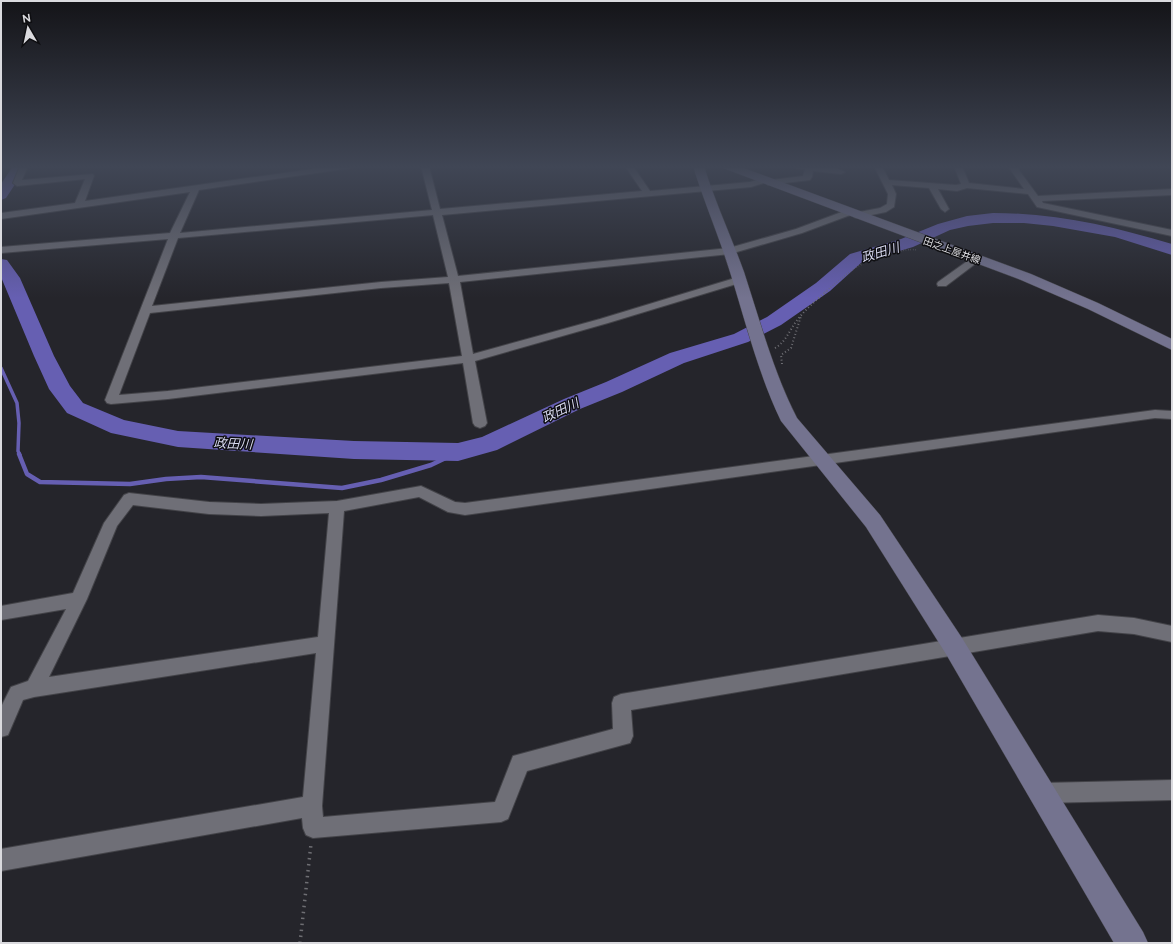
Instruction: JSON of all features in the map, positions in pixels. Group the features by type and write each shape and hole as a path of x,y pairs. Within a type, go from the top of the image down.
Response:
{"street":[{"path":"1,216 43,210"},
{"path":"186,210 174,236 111,400 168,395 469,359 604,321 739,280"},
{"path":"436,210 454,280 480,423"},
{"path":"1,250 468,210"},
{"path":"713,210 730,251 751,319 769,358 780,404 790,421 874,521 954,646 1132,943"},
{"name":"田之上屋井線","path":"842,210 1026,277 1093,306 1172,345"},
{"path":"146,310 381,285 454,280 730,251 853,214 884,210"},
{"path":"1064,210 1172,233"},
{"path":"942,284 976,259"},
{"path":"34,688 79,599 111,523 129,499 209,508 261,510 337,507 421,491 453,508 465,509 1155,414 1172,415"},
{"path":"337,507 312,806 313,828 501,812 520,764 623,736 621,703 1098,623 1134,626 1172,634"},
{"path":"1,613 79,599"},
{"path":"1,728 17,693 34,688 325,644"},
{"path":"1042,793 1172,790"},
{"path":"1,860 312,806"}],"path":[{"path":"769,358 781,345 812,302 858,265 886,254 911,249 924,250"},
{"path":"769,358 781,355 791,348 802,314"},
{"path":"300,943 313,828"}],"waterway":[{"name":"政田川","path":"1,264 11,278 44,356 60,389 75,408 119,427 178,439 354,450 458,452 489,444 572,404 614,387 677,358 741,338 774,321 823,287 856,258 907,243 944,227 967,221 993,218 1024,218 1053,221 1118,233 1172,250"},
{"path":"1,368 17,403 19,423 18,451 20,455"},
{"name":"政田川","path":"454,454 458,452"},
{"path":"19,454 27,474 40,482 130,484 166,479 201,477 342,488 381,480 431,465 454,454"}]}
